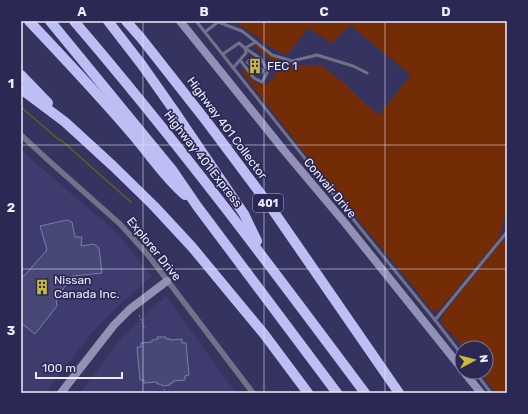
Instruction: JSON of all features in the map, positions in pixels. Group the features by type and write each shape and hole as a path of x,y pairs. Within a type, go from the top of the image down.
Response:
{"highway":[{"path":"29,21 133,134 176,187 197,206"},
{"path":"50,21 173,171 197,206 337,393"},
{"name":"Highway 401 Express","path":"74,21 172,138 365,393"},
{"path":"108,21 171,106 244,214 265,259"},
{"name":"Highway 401 Collector","path":"126,21 207,122 272,209 399,393"},
{"path":"21,76 65,122"},
{"path":"21,88 65,122 114,166 192,246 264,334 308,393"}],"street":[{"name":"Convair Drive","path":"180,21 454,359"},
{"name":"Explorer Drive","path":"21,135 120,224 148,255 253,393"},
{"path":"61,393 114,325 130,309 167,281"},
{"path":"470,380 481,393"}],"lane":[{"path":"196,21 454,345"},
{"path":"205,32 218,22 242,31 272,55 292,61 317,55 353,66 367,73"},
{"path":"223,54 239,42 245,48 261,58 268,71 262,82 254,78 240,60"},
{"path":"245,48 256,42"},
{"path":"234,68 246,53 245,48"},
{"path":"435,320 507,232"},
{"path":"481,380 491,393"}],"path":[{"path":"139,315 145,330"},
{"path":"164,389 165,393"}],"shaded area":[{"path":"231,21 507,21 507,216 504,218 501,233 497,241 439,310 433,311 427,305 414,287 333,189 242,72 243,68 256,83 260,84 268,83 274,78 276,74 275,66 254,46 257,45 281,61 290,65 321,65 344,83 379,115 411,75 350,25 332,43 308,28 287,55 271,47 257,36"},
{"path":"21,149 108,225 120,237 152,276 118,306 90,335 48,389 52,393 21,393"},
{"path":"507,239 507,393 496,393 486,380 494,380 494,340 457,340 443,325 441,318 500,244"},
{"path":"166,296 236,393 80,393 123,336"}],"building":[{"name":"FEC 1","path":"251,57 264,71 260,75 246,62"},
{"name":"Nissan Canada Inc.","path":"67,220 72,222 75,237 82,237 81,246 94,244 99,248 102,273 73,276 56,298 57,306 35,334 21,323 21,277 24,276 47,250 40,226"},
{"path":"157,337 166,337 166,339 170,340 182,339 182,343 186,343 189,375 185,376 185,380 173,381 170,385 162,386 161,384 157,384 157,382 144,383 144,380 140,380 137,347 141,347 141,343 152,342 152,340 158,339"}],"waterway":[{"path":"21,107 131,202"}],"place":[{"name":"FEC 1","path":"255,66"},
{"name":"Nissan Canada Inc.","path":"42,287"}]}
